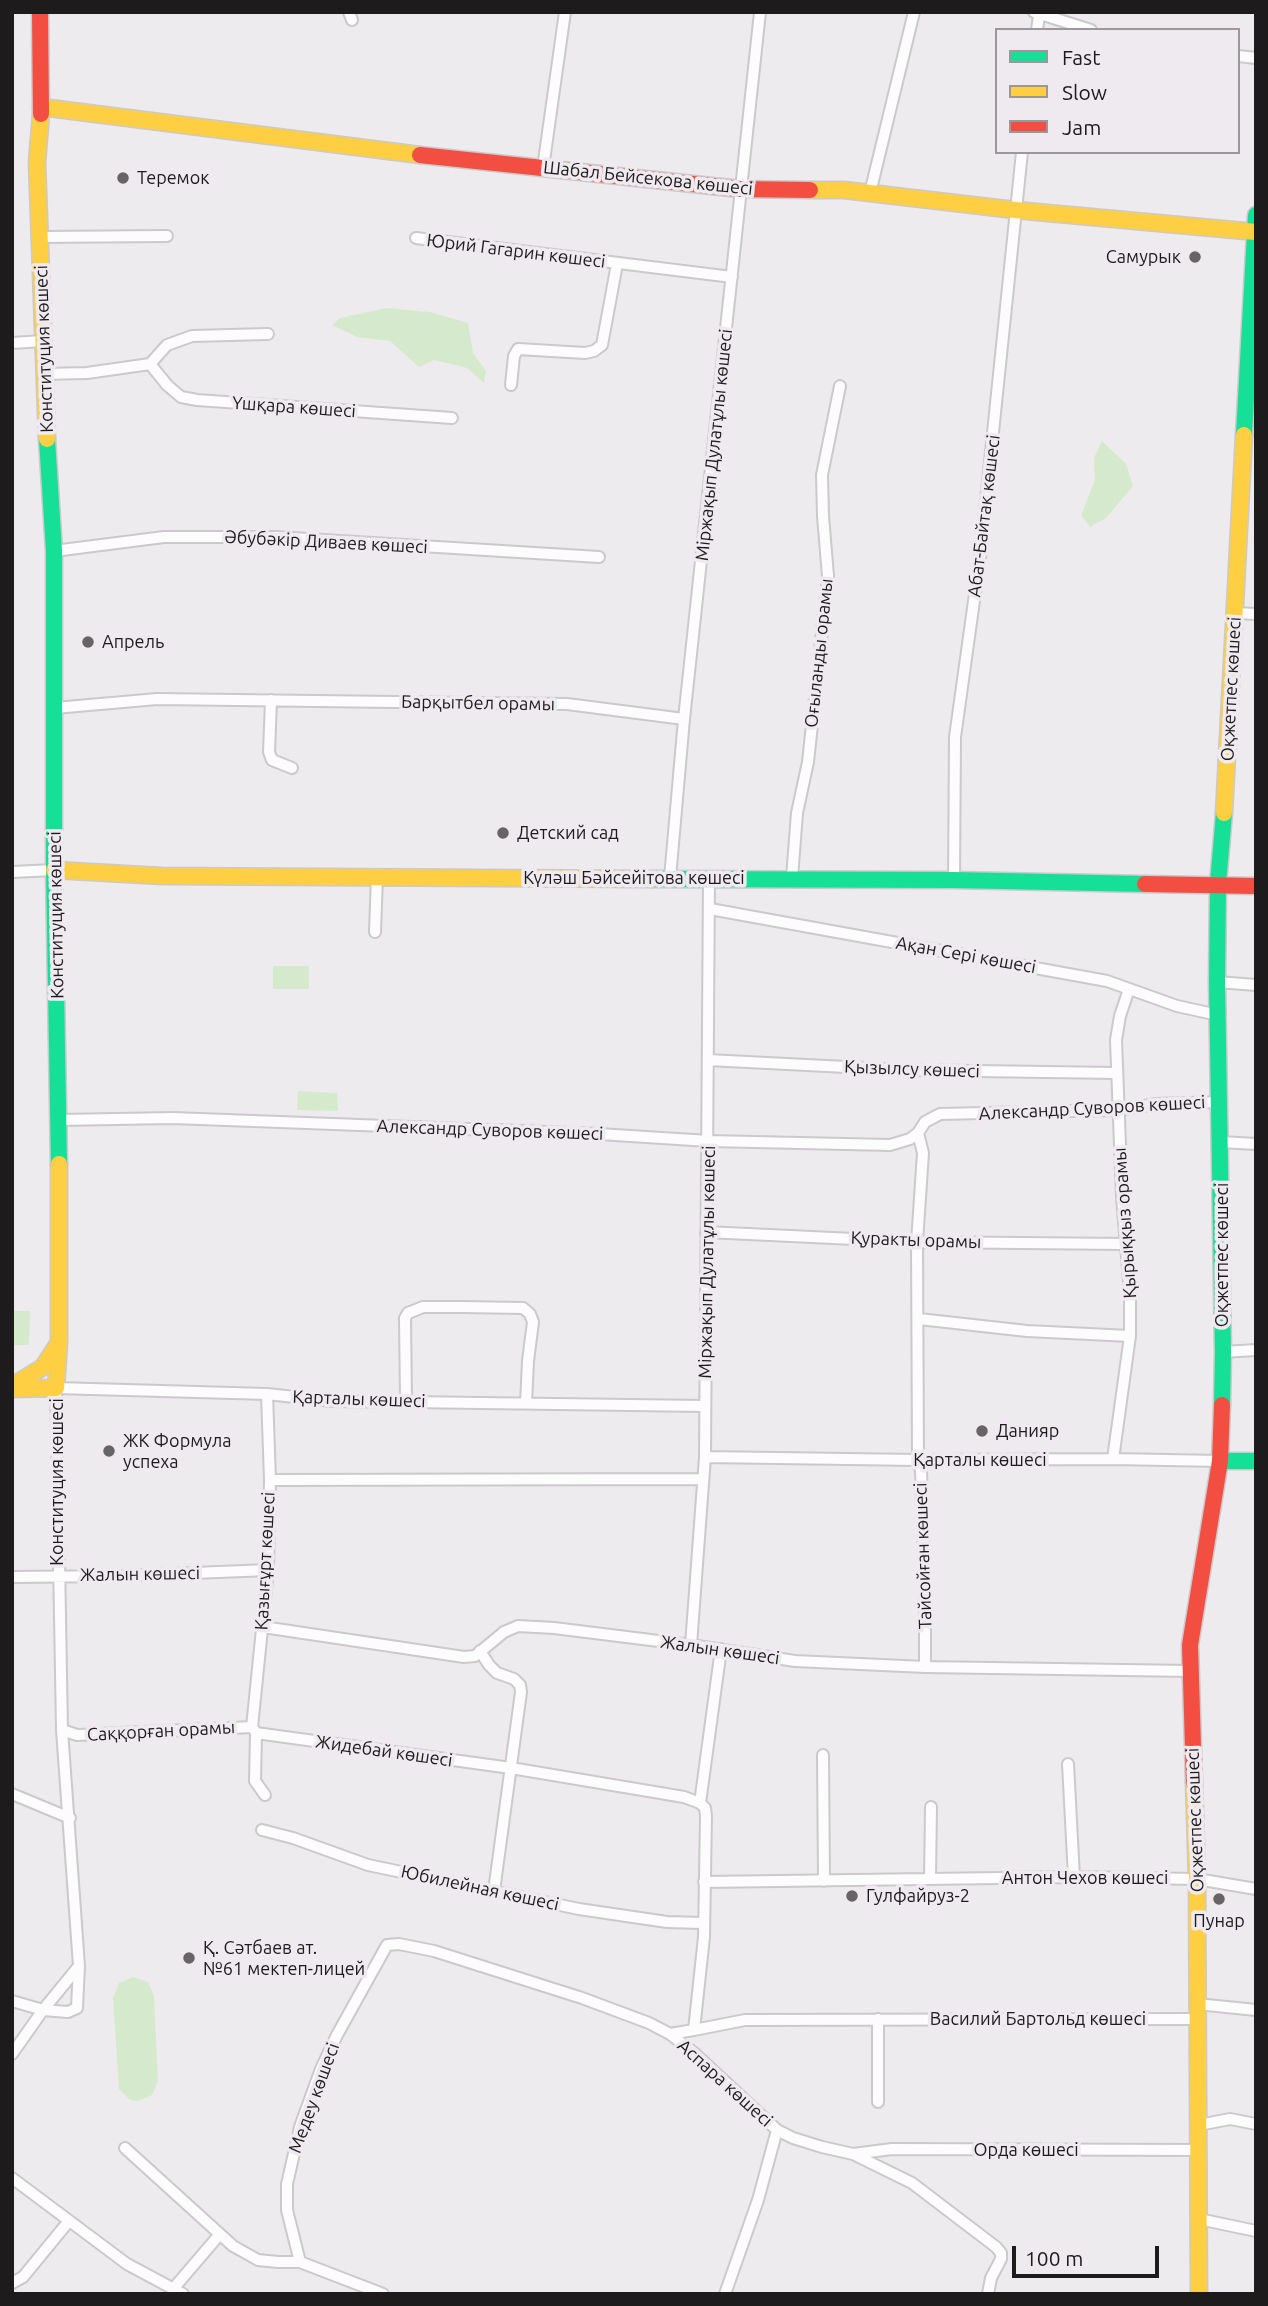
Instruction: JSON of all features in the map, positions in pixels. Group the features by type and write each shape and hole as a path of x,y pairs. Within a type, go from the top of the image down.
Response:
{"street":[{"name":"Конституция көшесі","path":"40,12 41,107 37,162 43,374 54,551 54,870 60,1120 59,1342 56,1388 57,1576 62,1730 79,1966 76,2008 68,2012 43,2010"},
{"path":"543,168 565,12"},
{"name":"Міржақып Дулатұлы көшесі","path":"670,878 684,719 760,12"},
{"path":"870,193 914,12"},
{"path":"1036,13 1085,28"},
{"name":"Шабал Бейсекова көшесі","path":"41,107 342,146 740,189 844,190 1015,210 1255,226"},
{"name":"Абат-Байтақ көшесі","path":"954,880 955,737 980,558 1022,154"},
{"name":"Оқжетпес көшесі","path":"1199,2294 1197,1879 1190,1671 1192,1623 1220,1461 1223,1352 1218,884 1226,789 1255,226"},
{"path":"39,237 167,236"},
{"name":"Юрий Гагарин көшесі","path":"416,238 732,277"},
{"name":"Юрий Гагарин көшесі","path":"511,385 514,356 518,349 585,353 602,345 617,264"},
{"path":"43,374 87,373 150,364 167,345 192,336 268,334"},
{"path":"12,343 43,341"},
{"name":"Үшқара көшесі","path":"150,364 181,397 197,400 452,418"},
{"name":"Оғыланды орамы","path":"792,878 797,813 808,762 828,576 822,516 822,475 840,386"},
{"name":"Әбубәкір Диваев көшесі","path":"54,551 164,537 276,537 599,557"},
{"path":"1235,613 1256,614"},
{"name":"Барқытбел орамы","path":"55,708 157,699 567,704 684,719"},
{"path":"271,700 269,752 272,760 292,768"},
{"name":"Күләш Бәйсейітова көшесі","path":"12,872 54,870 162,876 505,879 792,878 1256,886"},
{"path":"375,932 377,876"},
{"name":"Міржақып Дулатұлы көшесі","path":"691,1645 705,1457 709,878"},
{"name":"Ақан Сері көшесі","path":"710,908 1107,981 1177,1006 1218,1015"},
{"path":"1217,982 1256,985"},
{"name":"Қырыққыз орамы","path":"1113,1458 1130,1336 1130,1293 1116,1073 1119,1016 1129,989"},
{"name":"Қызылсу көшесі","path":"708,1060 905,1070 1116,1073"},
{"name":"Александр Суворов көшесі","path":"60,1120 173,1118 599,1134 709,1141 890,1145 900,1143 918,1133 925,1122 940,1114 1118,1110 1156,1104 1220,1102"},
{"name":"Тайсойған көшесі","path":"918,1133 923,1153 917,1241 918,1460 925,1585 925,1667"},
{"path":"1221,1142 1256,1144"},
{"name":"Қуракты орамы","path":"706,1232 917,1241 1126,1244"},
{"path":"406,1401 405,1318 408,1313 424,1307 523,1308 530,1314 533,1322 526,1403"},
{"path":"919,1319 1027,1331 1130,1336"},
{"path":"12,1387 43,1367 59,1342"},
{"path":"1223,1352 1256,1350"},
{"name":"Қарталы көшесі","path":"12,1387 267,1394 331,1401 705,1406"},
{"name":"Қазығұрт көшесі","path":"265,1795 255,1781 254,1730 268,1570 270,1480 267,1394"},
{"name":"Қарталы көшесі","path":"705,1457 1256,1461"},
{"path":"270,1480 702,1479"},
{"name":"Жалын көшесі","path":"12,1577 268,1570"},
{"name":"Жалын көшесі","path":"480,1651 504,1632 518,1626 691,1645 794,1661 925,1667 1190,1671"},
{"path":"262,1627 464,1657 475,1656 480,1651 497,1673 514,1679 520,1685 494,1891"},
{"path":"670,2034 694,2030 704,1937 706,1816 705,1808 700,1803 721,1649"},
{"name":"Саққорған орамы","path":"62,1730 77,1735 254,1730"},
{"name":"Жидебай көшесі","path":"254,1730 511,1768 684,1797 700,1803"},
{"path":"823,1755 824,1881"},
{"path":"1068,1765 1074,1877"},
{"path":"12,1794 70,1818"},
{"path":"930,1878 931,1807"},
{"name":"Юбилейная көшесі","path":"262,1830 293,1838 368,1865 617,1914 667,1922 703,1923"},
{"name":"Антон Чехов көшесі","path":"704,1882 1074,1877 1197,1879 1256,1889"},
{"name":"Аспара көшесі","path":"387,1945 399,1944 434,1951 582,1998 649,2023 670,2034 777,2130 812,2144 853,2154 912,2183 956,2214 1001,2253 988,2294"},
{"name":"Медеу көшесі","path":"300,2262 287,2210 287,2184 300,2127 331,2047 387,1945"},
{"path":"12,2054 79,1966"},
{"path":"12,2001 43,2010"},
{"name":"Василий Бартольд көшесі","path":"694,2030 745,2020 1256,2010"},
{"path":"878,2019 878,2102"},
{"path":"1199,2125 1230,2119 1256,2124"},
{"path":"726,2294 758,2200 777,2130"},
{"path":"125,2148 233,2246 258,2260 300,2262 383,2294"},
{"name":"Орда көшесі","path":"853,2154 892,2149 1199,2150"},
{"path":"12,2178 127,2264 178,2291 220,2234"},
{"path":"1199,2219 1256,2231"},
{"path":"12,2283 23,2277 69,2221"}],"green space":[{"path":"387,308 430,312 468,323 473,353 486,371 484,383 467,368 434,360 419,367 390,341 357,337 332,325 340,318"},
{"path":"1102,441 1126,464 1133,486 1106,518 1090,527 1081,515 1095,480 1094,458"},
{"path":"273,966 309,966 309,989 273,989"},
{"path":"298,1091 337,1093 338,1111 297,1110"},
{"path":"12,1311 30,1311 29,1345 12,1345"},
{"path":"133,1977 148,1982 154,1996 158,2081 152,2095 138,2101 130,2100 119,2089 113,1998 119,1983"}],"traffic: fast":[{"path":"1244,435 1256,215"},
{"path":"47,439 54,551 54,870 59,1164"},
{"path":"1222,1405 1217,982 1218,884 1224,813"},
{"path":"652,879 1145,884"},
{"path":"1220,1461 1256,1461"}],"traffic: slow":[{"path":"41,107 420,155"},
{"path":"41,114 37,162 47,439"},
{"path":"810,190 844,190 1015,210 1256,232"},
{"path":"1224,813 1244,435"},
{"path":"54,870 162,876 652,879"},
{"path":"12,1389 56,1388 59,1342 59,1164"},
{"path":"12,1386 43,1367 58,1344"},
{"path":"1194,1782 1199,2294"}],"traffic: jam":[{"path":"40,12 41,114"},
{"path":"420,155 740,189 810,190"},
{"path":"1145,884 1256,886"},
{"path":"1194,1782 1190,1645 1220,1461 1222,1405"}],"place":[{"name":"Теремок","path":"123,178"},
{"name":"Самурык","path":"1195,257"},
{"name":"Апрель","path":"88,642"},
{"name":"Детский сад","path":"503,833"},
{"name":"Данияр","path":"982,1431"},
{"name":"ЖК Формула успеха","path":"109,1451"},
{"name":"Гулфайруз-2","path":"852,1896"},
{"name":"Пунар","path":"1219,1899"},
{"name":"Қ. Сәтбаев ат. №61 мектеп-лицей","path":"189,1958"}]}
